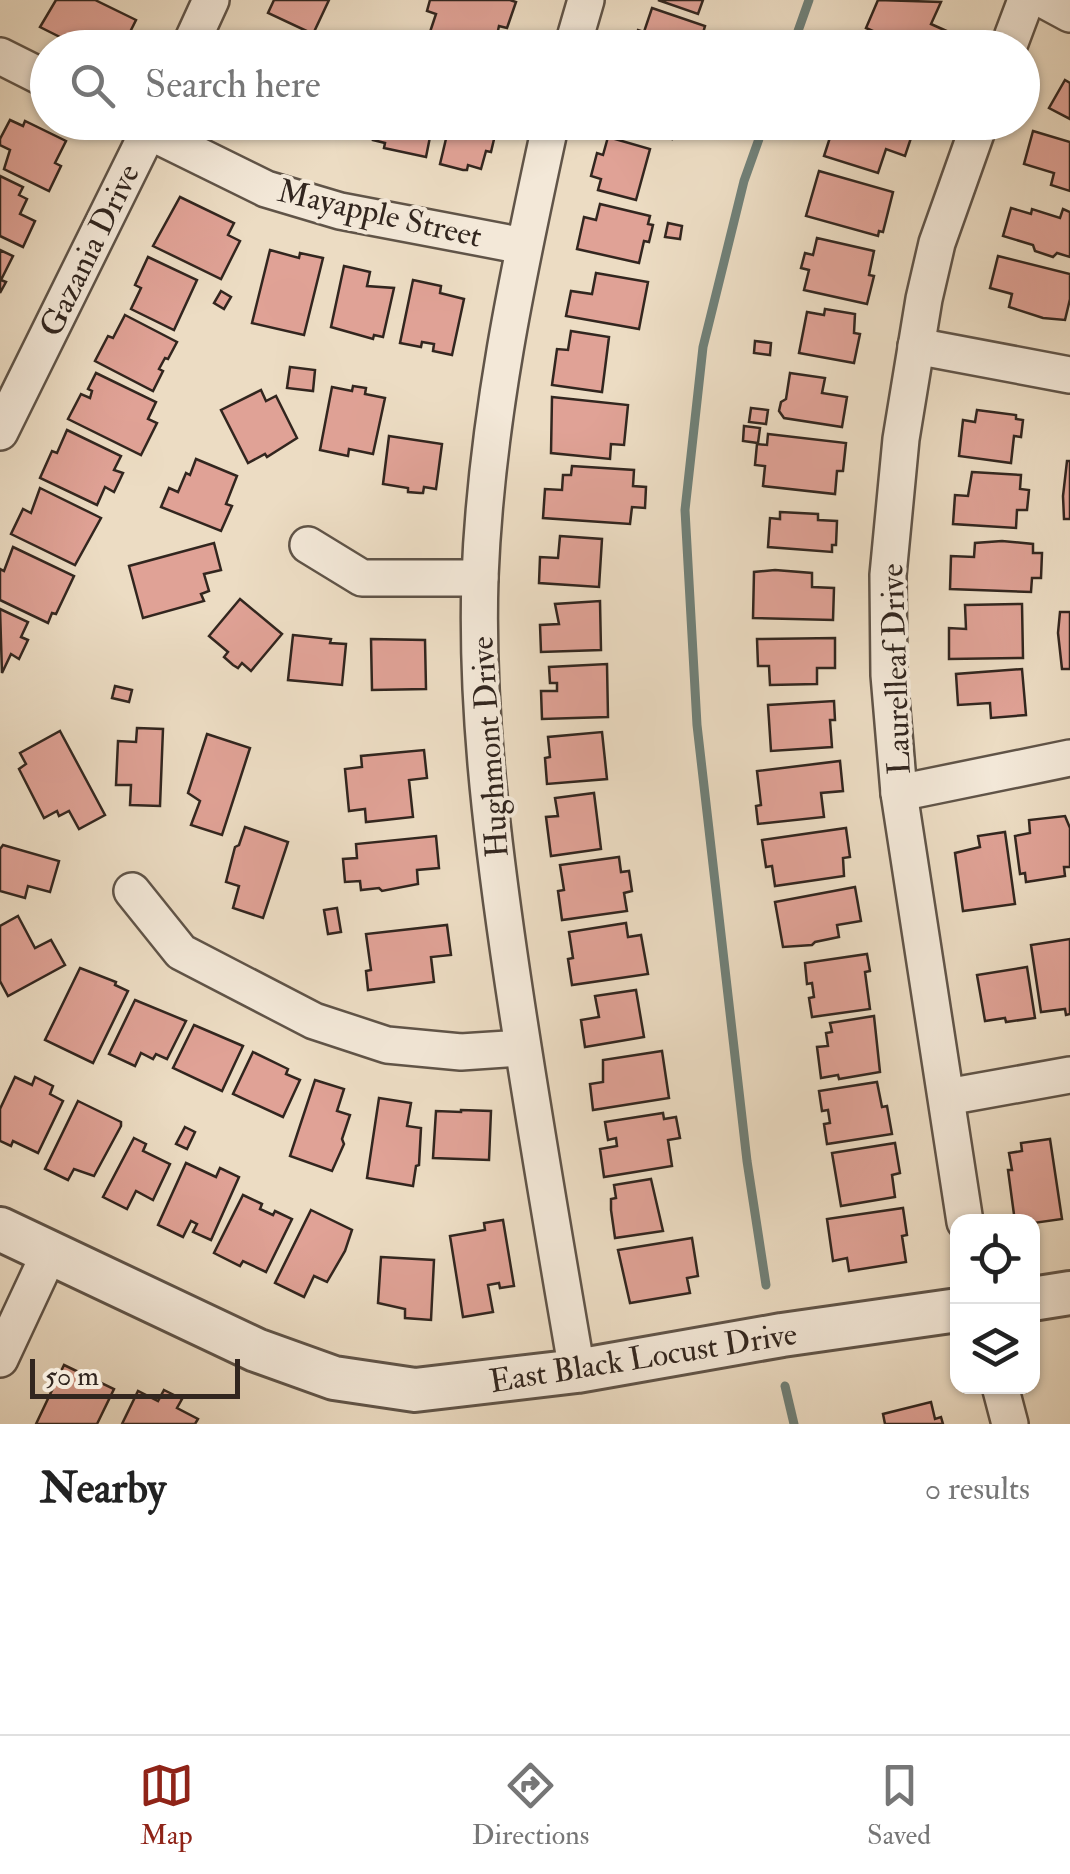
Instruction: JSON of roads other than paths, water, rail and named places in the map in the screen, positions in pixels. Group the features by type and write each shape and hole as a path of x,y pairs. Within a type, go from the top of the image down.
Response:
{"street":[{"path":"197,30 211,0"},
{"path":"577,30 586,0"},
{"path":"1015,30 1026,0"},
{"path":"1044,0 1070,14"},
{"path":"0,56 30,71"},
{"name":"Gazania Drive","path":"0,432 137,140"},
{"name":"Mayapple Street","path":"173,140 266,189 340,211 524,246"},
{"name":"Hughmont Drive","path":"547,140 491,434 480,578 481,686 489,814 522,1048 577,1371"},
{"name":"Laurelleaf Drive","path":"964,1214 899,793 889,675 888,575 901,439 916,346 937,243 974,140"},
{"path":"916,346 1070,375"},
{"path":"308,545 362,578 480,578"},
{"path":"899,793 1070,758"},
{"path":"132,891 181,952 314,1022 387,1045 461,1052 522,1048"},
{"path":"946,1097 1070,1076"},
{"name":"East Black Locust Drive","path":"0,1230 256,1350 334,1378 415,1390 577,1371 950,1311"},
{"path":"0,1358 49,1254"},
{"path":"1040,1298 1070,1293"},
{"path":"1002,1394 1010,1424"}],"waterway":[{"path":"798,30 809,0"},
{"path":"759,140 744,181 703,347 685,510 697,725 747,1161 766,1285"},
{"path":"785,1386 794,1424"}]}
